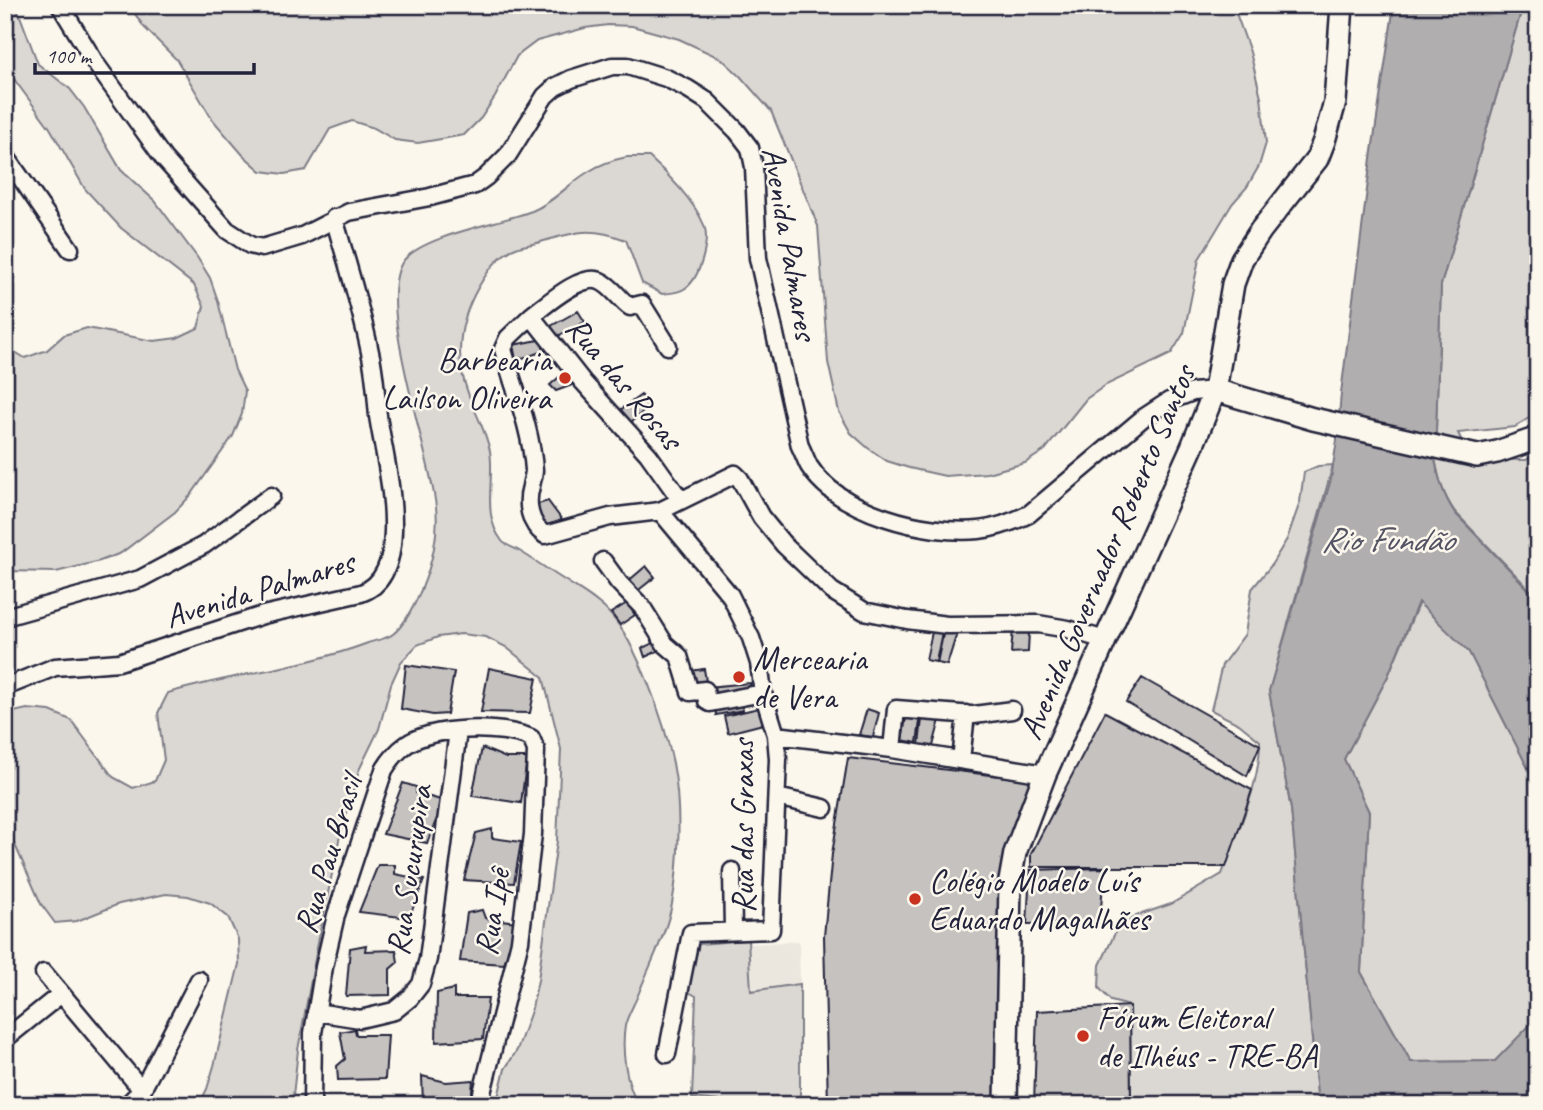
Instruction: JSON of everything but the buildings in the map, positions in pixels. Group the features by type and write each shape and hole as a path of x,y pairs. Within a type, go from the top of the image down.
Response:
{"main road":[{"name":"Avenida Governador Roberto Santos","path":"1006,1105 1010,881 1018,844 1045,774 1215,390 1233,285 1242,259 1261,230 1317,159 1324,141 1335,102 1342,5"},
{"path":"1215,390 1313,419 1477,456 1538,438"}],"street":[{"path":"60,5 76,35 140,128 227,230 250,245 262,248 302,236 334,218"},
{"name":"Avenida Palmares","path":"5,687 55,667 119,662 263,614 372,590 383,574 393,543 394,513 370,351 334,218 349,212 430,197 475,185 508,155 541,102 555,87 602,69 628,66 666,78 707,101 750,148 754,167 758,258 800,446 810,466 825,484 868,511 928,529 980,530 1008,524 1029,514 1160,406 1194,392 1215,390"},
{"path":"5,155 70,249"},
{"name":"Rua das Rosas","path":"668,346 642,304 630,307 600,281 590,279 580,282 531,316 583,382 648,454 680,499"},
{"path":"531,316 508,338 503,349 523,407 532,452 534,471 528,498 530,512 536,527 545,535 610,517 660,511 735,474 761,517 784,545 832,591 864,611 947,625 1038,624 1068,629 1105,640"},
{"path":"5,617 140,579 204,545 271,496"},
{"name":"Rua das Graxas","path":"660,511 730,595 751,638 759,663 763,694 776,735 778,771 771,930 691,933 667,1054"},
{"path":"603,561 642,607 665,644 679,656 690,692 705,690 710,703 763,694"},
{"path":"892,749 897,709 966,714 1012,710"},
{"path":"961,760 966,714"},
{"name":"Rua Pau Brasil","path":"312,1105 313,1033 336,915 384,770 393,755 408,743 428,736 458,731 519,733"},
{"name":"Rua Sucurupira","path":"316,1012 360,1019 394,1011 410,998 421,984 428,959 458,731"},
{"name":"Rua Ipê","path":"479,1105 520,941 533,834 536,750 531,738 519,733"},
{"path":"776,735 892,749 1045,774"},
{"path":"777,797 824,808"},
{"path":"732,871 733,930"},
{"path":"44,973 142,1090"},
{"path":"127,1105 142,1090 199,980"},
{"path":"5,1039 61,995"}],"shaded area":[{"path":"5,5 16,5 38,64 70,89 84,107 121,170 155,201 197,257 210,278 235,370 245,391 242,414 233,436 191,495 175,512 121,553 56,572 5,571 5,346 25,358 47,350 64,335 87,328 154,341 177,338 198,328 204,306 194,285 121,228 85,189 50,128 5,67"},
{"path":"129,5 1233,5 1250,52 1261,97 1266,143 1259,166 1247,187 1232,204 1199,259 1184,333 1171,354 1106,385 1086,399 1045,450 1025,463 987,473 945,476 887,461 851,433 839,412 828,362 818,226 771,111 722,59 679,39 632,26 585,28 537,41 517,56 481,118 464,135 418,143 395,140 374,128 352,121 330,129 306,170 284,174 261,171 243,155 212,119 177,60 144,27"},
{"path":"1523,5 1538,5 1538,412 1515,427 1458,433 1471,459 1526,460 1538,453 1538,607 1534,594 1455,512 1442,487 1435,459 1441,285"},
{"path":"627,157 649,157 680,188 700,216 706,232 705,250 699,269 690,284 679,291 662,294 642,283 626,240 602,233 582,232 521,246 499,259 479,286 463,324 460,350 463,377 490,451 490,509 496,531 504,543 589,596 610,614 640,663 669,746 676,779 678,815 675,888 666,927 627,1018 624,1036 628,1077 638,1105 496,1105 505,1069 517,1050 532,1008 538,980 557,841 561,749 543,677 506,647 486,637 461,634 438,637 417,645 401,662 391,684 379,729 359,770 339,840 320,932 298,1050 292,1105 199,1105 214,1066 239,964 238,939 228,917 210,903 188,896 166,894 119,904 77,921 55,923 41,904 12,838 5,829 5,714 27,709 50,711 71,720 113,777 133,788 155,781 164,760 158,713 168,693 319,658 391,636 398,630 410,614 425,580 434,549 437,517 432,483 399,341 395,307 396,279 404,260 428,243 532,211 593,169"},
{"path":"1333,465 1269,691 1291,809 1318,1105 1131,1104 1130,1006 1111,1001 1099,988 1100,965 1116,931 1136,916 1171,904 1222,874 1252,792 1260,741 1239,724 1211,710 1222,665 1245,634 1252,589 1270,567 1287,539 1300,502 1304,472 1318,466"},
{"path":"1419,602 1469,652 1531,774 1538,812 1538,1017 1495,1061 1411,1062 1361,972 1369,812 1344,759 1388,676"},
{"path":"748,940 751,991 800,984 800,1105 756,1105 692,1098 696,996 687,991 699,944"},
{"path":"799,941 800,984 751,991 750,944"}],"water":[{"name":"Rio Fundão","path":"1394,5 1523,5 1441,285 1435,459 1442,487 1455,513 1534,595 1538,607 1538,812 1531,774 1469,652 1418,602 1388,676 1344,759 1369,812 1361,972 1411,1062 1495,1061 1538,1017 1538,1105 1318,1105 1291,809 1269,691 1331,479 1371,158"}],"place":[{"name":"Barbearia Lailson Oliveira","path":"565,378"},
{"name":"Mercearia de Vera","path":"739,677"},
{"name":"Colégio Modelo Luís Eduardo Magalhães","path":"915,899"},
{"name":"Fórum Eleitoral de Ilhéus - TRE-BA","path":"1083,1036"}]}
